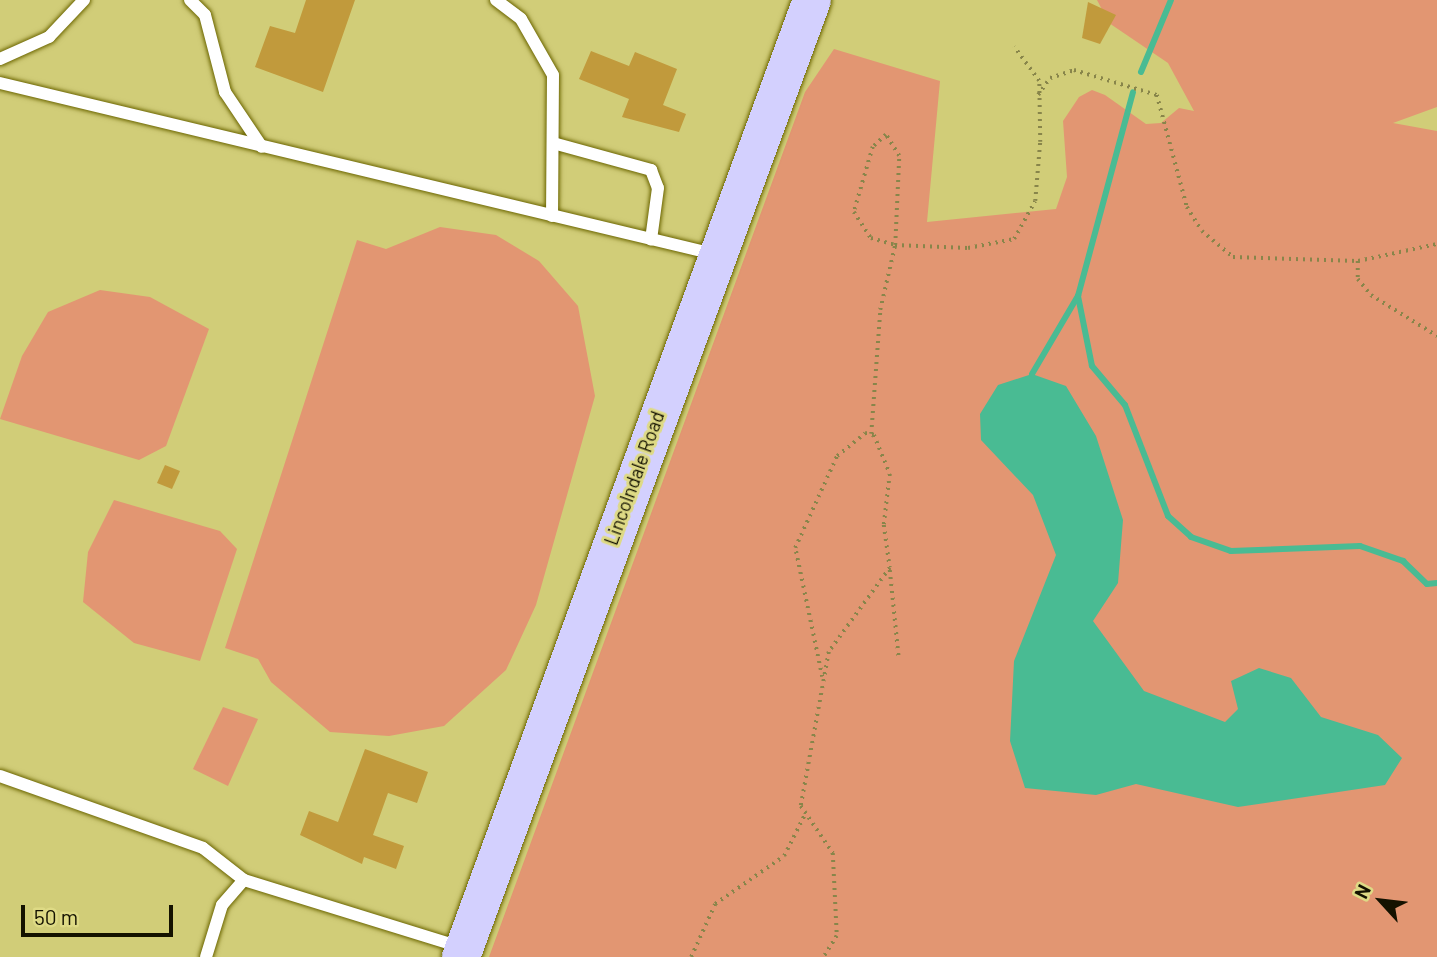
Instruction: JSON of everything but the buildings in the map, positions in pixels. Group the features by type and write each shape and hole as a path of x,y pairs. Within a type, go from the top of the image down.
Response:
{"main road":[{"name":"Lincolndale Road","path":"463,953 812,0"}],"lane":[{"path":"0,59 49,37 84,0"},
{"path":"190,0 205,15 225,92 262,147"},
{"path":"495,0 521,19 553,75 552,216"},
{"path":"0,83 718,255"},
{"path":"552,143 651,170 657,188 651,240"},
{"path":"0,776 203,848 244,880 463,953"},
{"path":"206,957 222,905 244,880"}],"path":[{"path":"871,434 880,310 895,245 899,156 886,135 873,147 854,212 871,237 895,245 968,248 1014,239 1035,201 1037,98 1035,69 1014,47"},
{"path":"1037,98 1058,74 1114,77 1148,90 1163,110 1187,207 1219,249 1252,262 1358,261 1437,244"},
{"path":"1358,261 1358,279 1371,295 1437,337"},
{"path":"871,434 881,440 890,474 884,525 900,659"},
{"path":"822,677 795,548 837,456 871,434"},
{"path":"824,957 837,936 833,853 801,806 822,677 836,636 890,568"},
{"path":"691,957 715,904 784,856 805,814"}],"shaded area":[{"path":"1097,0 1437,0 1437,107 1393,123 1437,131 1437,957 489,957 805,92 834,49 940,81 927,222 1056,209 1067,177 1063,121 1079,97 1092,90 1105,95 1146,124 1161,123 1179,108 1194,111 1168,63 1109,23"},
{"path":"440,227 496,235 539,261 578,306 595,396 536,605 506,670 444,726 389,736 330,732 271,682 258,659 225,648 357,240 386,249"},
{"path":"100,290 150,297 209,329 166,446 139,460 0,419 22,356 48,312"},
{"path":"1032,374 1066,386 1096,436 1123,520 1118,583 1093,621 1144,691 1225,722 1238,709 1231,681 1259,668 1291,678 1321,717 1378,735 1402,758 1385,785 1238,807 1136,784 1096,795 1025,788 1010,741 1014,661 1056,555 1033,495 981,440 980,414 998,385"},
{"path":"114,500 220,531 237,549 200,661 134,643 83,602 88,552"},
{"path":"223,707 258,719 228,786 193,769"}],"waterway":[{"path":"1141,72 1171,0"},
{"path":"1032,374 1078,296 1133,92"},
{"path":"1078,296 1092,366 1125,405 1168,516 1191,537 1231,551 1360,546 1403,561 1427,584 1437,583"}]}
